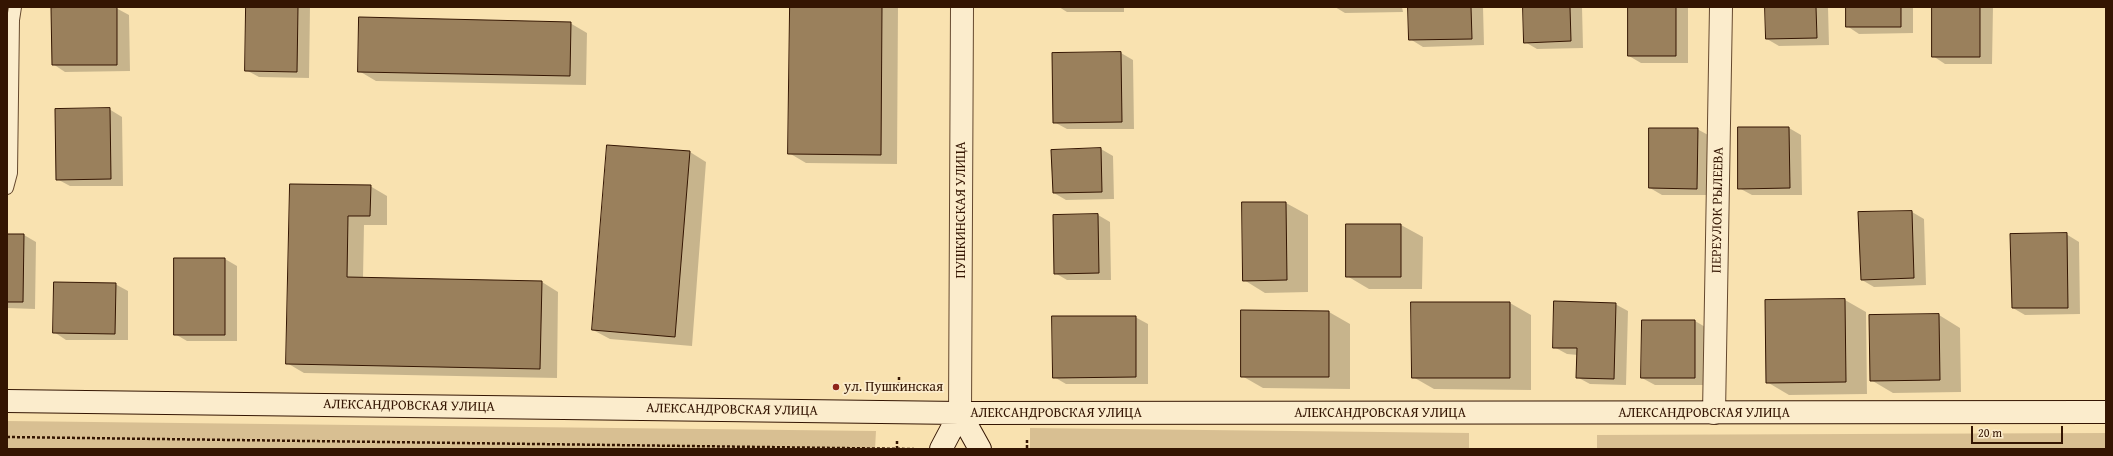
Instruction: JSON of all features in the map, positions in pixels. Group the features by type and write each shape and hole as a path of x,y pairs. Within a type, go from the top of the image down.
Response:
{"street":[{"name":"ПУШКИНСКАЯ УЛИЦА","path":"942,449 960,413 962,7"},
{"name":"ПЕРЕУЛОК РЫЛЕЕВА","path":"1714,413 1721,7"},
{"name":"АЛЕКСАНДРОВСКАЯ УЛИЦА","path":"7,400 960,413 2106,412"},
{"name":"ПУШКИНСКАЯ УЛИЦА","path":"960,413 980,449"}],"lane":[{"path":"7,188 11,172 10,20 15,7"}],"path":[{"path":"7,437 942,449"}],"shaded area":[{"path":"7,421 876,431 875,449 7,449"},
{"path":"1030,428 1469,433 1469,449 1030,449"},
{"path":"2106,433 2106,449 1597,449 1597,435"}],"building":[{"path":"117,7 117,65 52,65 51,8"},
{"path":"246,7 298,7 297,72 245,71"},
{"path":"790,7 882,7 881,155 788,154"},
{"path":"1408,7 1471,7 1472,39 1409,40"},
{"path":"1523,7 1570,7 1571,41 1524,43"},
{"path":"1628,7 1676,7 1676,56 1628,56"},
{"path":"1765,7 1816,7 1817,38 1766,39"},
{"path":"1846,7 1901,7 1901,27 1846,27"},
{"path":"1932,7 1980,7 1980,57 1932,57"},
{"path":"359,17 571,22 570,76 358,72"},
{"path":"1121,52 1122,122 1053,123 1052,53"},
{"path":"110,108 111,179 56,180 55,109"},
{"path":"1738,127 1789,127 1790,188 1738,189"},
{"path":"1649,128 1698,128 1697,189 1649,188"},
{"path":"607,145 690,151 675,337 592,330"},
{"path":"1101,148 1102,192 1053,193 1051,150"},
{"path":"290,184 371,185 370,216 348,216 347,277 542,281 540,369 286,364"},
{"path":"1242,202 1286,202 1287,280 1243,281"},
{"path":"1912,211 1914,278 1861,280 1858,212"},
{"path":"1098,214 1099,273 1054,274 1053,215"},
{"path":"1346,224 1401,224 1401,277 1346,277"},
{"path":"2067,233 2068,308 2012,308 2010,234"},
{"path":"7,234 24,234 23,302 7,302"},
{"path":"174,258 225,258 225,335 174,335"},
{"path":"54,282 116,283 115,334 53,333"},
{"path":"1845,299 1846,382 1766,383 1765,300"},
{"path":"1554,301 1616,303 1614,379 1576,378 1577,348 1553,348"},
{"path":"1411,302 1510,302 1510,378 1412,378"},
{"path":"1241,310 1329,311 1329,377 1241,377"},
{"path":"1939,314 1940,380 1870,381 1869,315"},
{"path":"1052,316 1136,316 1136,377 1053,378"},
{"path":"1642,320 1695,320 1695,378 1641,378"}],"place":[{"name":"ул. Пушкинская","path":"836,387"}]}
